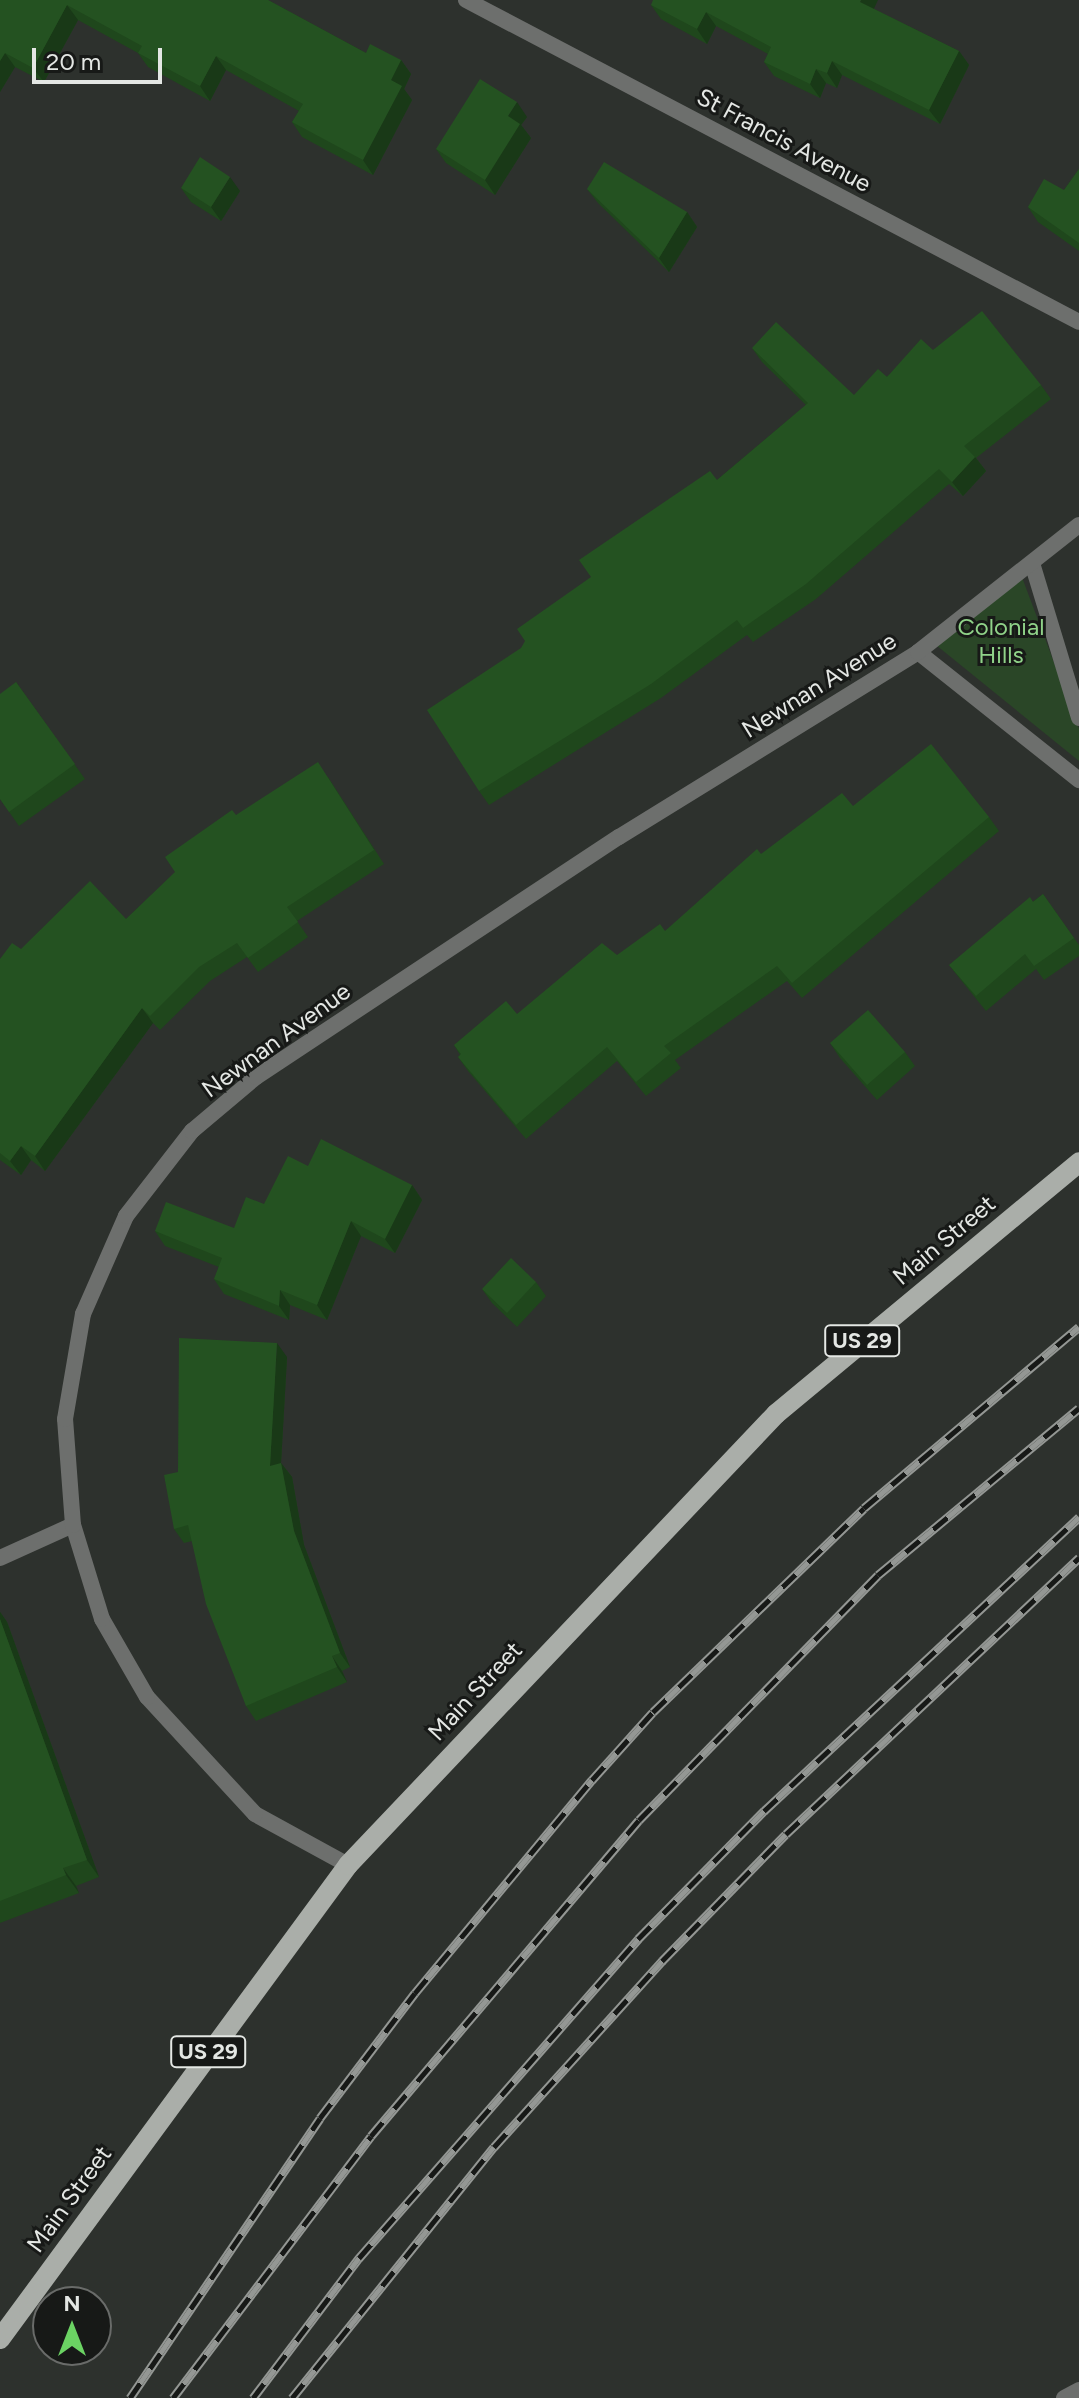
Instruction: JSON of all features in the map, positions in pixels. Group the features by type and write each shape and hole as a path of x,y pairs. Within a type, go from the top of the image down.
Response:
{"main road":[{"name":"Main Street","path":"0,2339 348,1865 776,1414 1079,1162"}],"street":[{"name":"St Francis Avenue","path":"466,0 1079,322"},
{"name":"Newnan Avenue","path":"348,1865 255,1814 147,1697 102,1619 73,1525 65,1419 83,1314 126,1216 192,1131 256,1077 607,845 918,652 1079,525"},
{"path":"1032,563 1079,718"},
{"path":"918,652 1079,780"},
{"path":"0,1558 73,1525"},
{"path":"1064,2398 1079,2390"}],"green space":[{"name":"Colonial Hills","path":"1020,572 1079,729 1079,761 931,641"}],"building":[{"path":"0,0 268,0 366,53 370,44 401,60 391,80 402,86 363,160 292,122 303,104 216,56 200,86 138,53 142,46 67,5 33,68 5,53 0,61"},
{"path":"653,0 861,0 959,51 929,110 832,61 827,73 816,69 810,84 764,62 771,47 706,12 697,29 651,5"},
{"path":"480,79 517,102 508,116 520,124 485,180 436,149"},
{"path":"200,157 230,177 211,207 181,188"},
{"path":"604,162 687,212 659,258 587,189"},
{"path":"1079,169 1079,243 1028,207 1044,179 1064,190"},
{"path":"982,311 1041,385 964,446 975,457 952,482 939,469 806,584 743,628 737,620 651,684 479,791 427,710 521,648 525,641 517,629 591,577 579,560 710,471 717,480 808,403 752,348 776,322 854,395 878,369 887,377 921,339 933,350"},
{"path":"16,682 75,764 9,812 0,799 0,694"},
{"path":"931,744 989,817 792,983 777,966 664,1046 671,1053 636,1082 607,1047 516,1125 458,1057 461,1054 454,1045 506,1001 517,1014 602,943 617,955 660,924 665,931 757,849 761,854 842,793 853,806"},
{"path":"318,762 374,850 287,907 298,922 248,958 237,943 199,967 150,1016 142,1008 35,1156 21,1146 10,1161 0,1153 0,959 12,943 21,949 90,881 126,919 175,872 165,857 232,810 236,815"},
{"path":"1043,894 1074,938 1034,966 1025,954 976,996 949,965 1030,897 1033,902"},
{"path":"868,1010 905,1052 867,1085 830,1043"},
{"path":"321,1139 412,1185 385,1239 351,1221 317,1305 280,1290 279,1306 214,1279 222,1258 155,1231 166,1202 234,1228 246,1197 264,1204 288,1156 308,1166"},
{"path":"511,1258 536,1282 507,1313 482,1289"},
{"path":"179,1338 277,1343 270,1466 281,1463 294,1531 340,1653 332,1656 337,1667 246,1706 206,1604 188,1525 174,1529 164,1475 178,1472"},
{"path":"0,1619 87,1860 63,1868 66,1875 0,1901"}],"railway":[{"path":"130,2398 320,2118 415,1993 592,1780 653,1712 864,1508 1079,1327"},
{"path":"173,2398 371,2136 639,1820 878,1575 1079,1408"},
{"path":"253,2398 359,2258 638,1939 764,1811 1079,1517"},
{"path":"292,2398 494,2147 662,1961 786,1834 1079,1558"}]}
